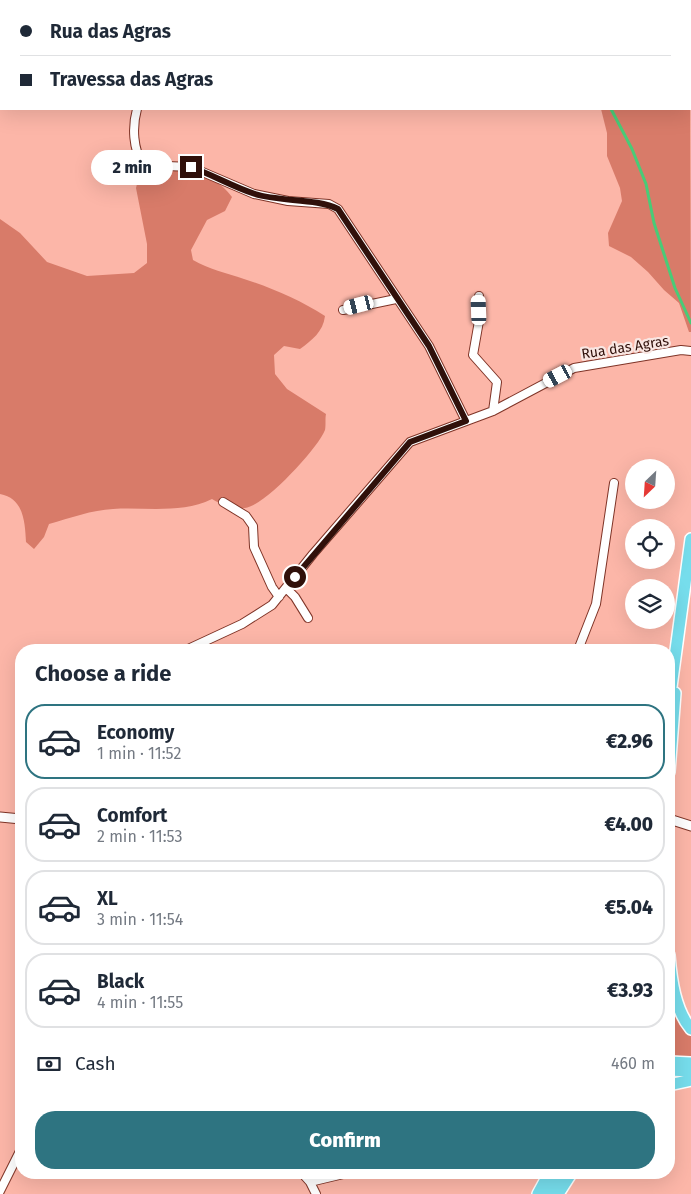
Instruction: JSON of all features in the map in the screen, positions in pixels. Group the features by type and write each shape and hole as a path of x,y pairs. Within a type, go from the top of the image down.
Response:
{"main road":[{"path":"675,660 691,539"},
{"path":"675,696 681,619"},
{"path":"675,992 685,1022 691,1029"},
{"path":"675,1062 691,1063"},
{"path":"675,1070 691,1071"},
{"path":"675,1084 691,1080"},
{"path":"538,1194 546,1179"},
{"path":"548,1194 557,1179"},
{"path":"558,1194 568,1179"}],"street":[{"path":"137,110 135,144 137,156 143,164 191,167 254,194 288,201 329,204 338,209 429,346 466,421"},
{"path":"479,296 480,321 472,356 497,382 493,411"},
{"path":"343,310 375,301 396,299"},
{"name":"Rua das Agras","path":"199,644 242,624 272,605 313,554 410,442 493,411 574,368 681,350 691,351"},
{"path":"580,644 596,604 614,483"},
{"path":"223,502 246,516 253,526 254,548 272,587 279,597"},
{"path":"286,588 295,597 308,618"},
{"path":"0,817 15,818"},
{"path":"675,821 691,826"},
{"path":"0,1191 15,1161"},
{"path":"307,1179 316,1194"},
{"path":"310,1182 323,1179"}],"shaded area":[{"path":"601,110 690,110 691,332 689,332 679,303 631,257 609,246 608,233 622,201 620,188 607,156 607,133"},
{"path":"141,168 179,171 203,176 224,188 232,197 225,211 207,220 191,250 193,260 275,290 325,316 322,327 313,339 304,346 300,349 284,346 274,355 275,374 287,389 326,414 325,430 312,450 290,475 265,498 254,505 236,508 212,499 188,507 97,511 49,524 44,537 34,549 26,542 24,520 19,506 8,496 0,494 0,219 20,233 47,262 87,276 134,273 147,263 147,244 136,188"},
{"path":"675,1004 682,1023 691,1036 691,1057 675,1056"}],"waterway":[{"path":"612,110 632,149 646,184 654,223 675,288 691,323"}],"route":[{"path":"191,167 212,174 254,194 288,201 329,204 338,209 429,346 466,421 410,442 295,577"}]}
